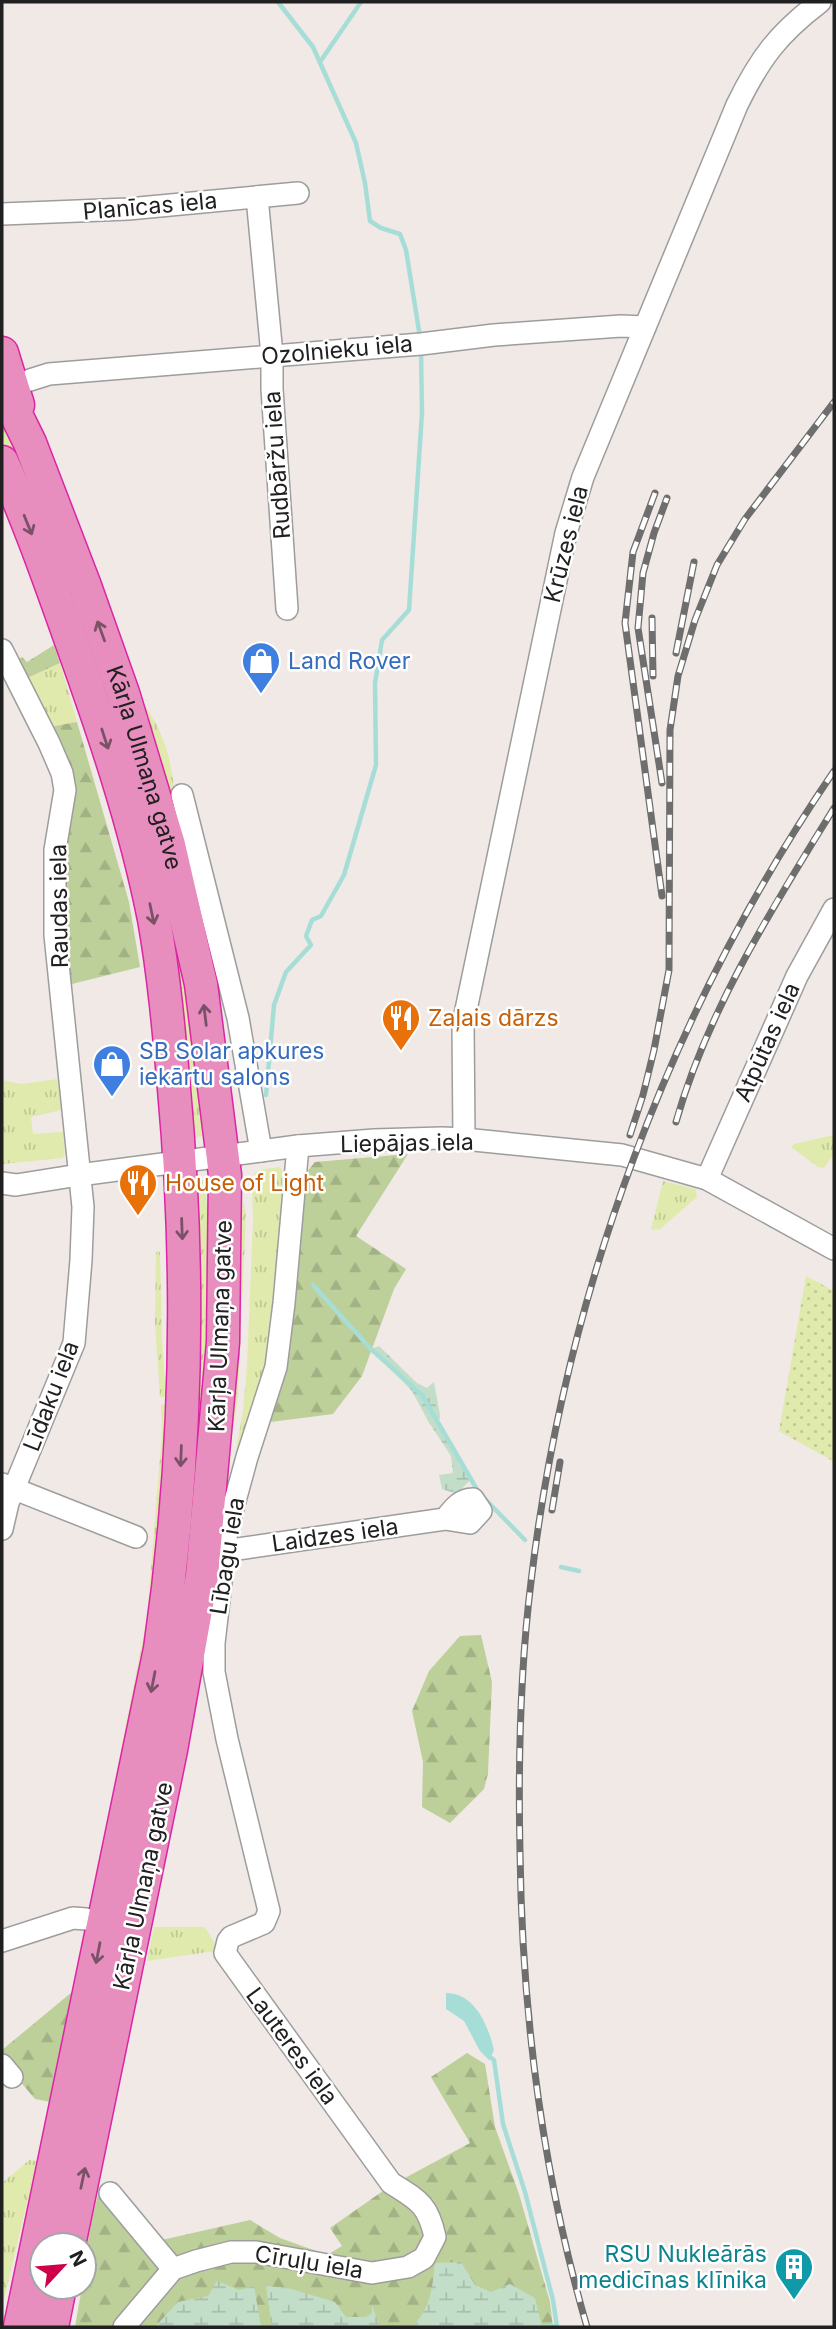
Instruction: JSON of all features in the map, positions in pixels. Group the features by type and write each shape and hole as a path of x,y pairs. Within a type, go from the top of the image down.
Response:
{"highway":[{"path":"2,353 30,443"},
{"name":"Kārļa Ulmaņa gatve","path":"16,383 30,443 123,693 169,845 201,984 223,1156 223,1342 202,1576 171,1750 72,2231"},
{"name":"Kārļa Ulmaņa gatve","path":"2,462 40,554 89,689 138,847 154,920 165,988 180,1161 185,1340 180,1472 171,1574 160,1649 20,2327"},
{"path":"52,2327 57,2301"}],"street":[{"name":"Krūzes iela","path":"464,1139 463,1024 566,533 583,477 737,105 755,68 788,27 820,2"},
{"name":"Planīcas iela","path":"2,214 94,211 298,193"},
{"name":"Rudbāržu iela","path":"257,197 272,355 287,608"},
{"name":"Ozolnieku iela","path":"16,383 49,374 421,344 506,334 621,326 645,327"},
{"name":"Raudas iela","path":"2,650 49,743 62,773 65,790 55,850 55,936 79,1175"},
{"path":"182,794 238,1018 261,1151"},
{"name":"Atpūtas iela","path":"706,1179 792,986 834,909"},
{"name":"Liepājas iela","path":"7,1187 298,1146 374,1140 464,1139 622,1156 706,1179 834,1249"},
{"name":"Lībagu iela","path":"264,1923 270,1911 227,1740 214,1672 214,1643 227,1530 276,1367 298,1146"},
{"name":"Līdaku iela","path":"2,1529 8,1503 8,1485 74,1343 83,1221 79,1175"},
{"path":"8,1485 136,1537"},
{"name":"Laidzes iela","path":"224,1551 445,1519"},
{"path":"2,1941 73,1918 86,1919"},
{"name":"Lauteres iela","path":"264,1923 232,1937 225,1953 391,2183"},
{"name":"Cīruļu iela","path":"173,2269 231,2252 256,2252 372,2273 408,2267 424,2258 435,2237 430,2216 419,2201 391,2183"},
{"path":"110,2193 173,2269 124,2327"}],"green space":[{"path":"2,409 106,672 185,975 202,1136 192,1138 184,1067 13,464 2,438"},
{"path":"54,645 60,663 25,679 16,660 22,657 27,662"},
{"path":"60,663 77,722 49,727 25,679"},
{"path":"138,696 156,724 168,754 174,785 175,819"},
{"path":"77,722 129,902 140,967 68,985 62,891 64,842 49,727"},
{"path":"58,1079 61,1110 31,1117 33,1134 63,1132 63,1158 2,1164 2,1080 21,1084"},
{"path":"834,1135 834,1154 824,1168 818,1167 791,1147 794,1144"},
{"path":"408,1154 356,1236 406,1269 394,1289 362,1376 333,1414 263,1423 305,1174 315,1162"},
{"path":"280,1167 286,1178 276,1331 229,1490 243,1411 247,1367 252,1181 259,1170"},
{"path":"205,1180 209,1239 207,1386 189,1587 61,2231 50,2231 156,1722 194,1181"},
{"path":"663,1181 696,1189 697,1197 660,1229 651,1230"},
{"path":"243,1200 246,1214 238,1397 227,1470"},
{"path":"158,1251 166,1397 160,1397 155,1323"},
{"path":"806,1276 834,1291 833,1461 779,1431"},
{"path":"379,1346 417,1383 427,1388 434,1382 439,1421 471,1479 457,1494 442,1489 439,1475 453,1473 451,1456 412,1391 371,1349"},
{"path":"166,1404 151,1626 107,1838 119,1760 147,1618 162,1432 161,1405"},
{"path":"481,1635 492,1682 488,1773 484,1789 450,1823 422,1807 423,1762 412,1711 429,1671 460,1636"},
{"path":"154,1927 205,1927 219,1951 147,1961"},
{"path":"72,1992 51,2102 35,2099 2,2060 2,2050"},
{"path":"467,2053 485,2064 495,2127 519,2194 550,2302 553,2327 75,2327 80,2301 98,2301 98,2231 90,2231 100,2188 148,2245 250,2220 280,2238 327,2255 342,2246 330,2228 390,2186 470,2143 431,2077"},
{"path":"29,2160 37,2161 2,2308 2,2183"},
{"path":"461,2262 475,2285 491,2292 510,2284 535,2298 542,2327 412,2327 427,2305 435,2263"},
{"path":"217,2281 239,2290 254,2286 261,2327 155,2327 178,2302 208,2296"},
{"path":"266,2286 288,2288 335,2302 346,2317 366,2317 372,2313 372,2305 379,2325 387,2327 272,2327"}],"water":[{"path":"446,1993 465,1998 479,2012 494,2050 489,2060 480,2051 464,2021 446,2009"}],"waterway":[{"path":"278,2 313,47 356,143 370,221 400,234 406,250 420,337"},
{"path":"320,62 361,2"},
{"path":"266,1095 274,1005 286,972 311,945 306,936 312,920 321,916 344,875 376,765 375,683 382,640 409,610 422,413 421,350"},
{"path":"313,1285 371,1349 422,1395 479,1493"},
{"path":"485,1499 525,1540"},
{"path":"561,1567 579,1571"},
{"path":"490,2057 494,2060 503,2124 525,2192 553,2300 557,2327"},
{"path":"542,2327 557,2326"}],"railway":[{"path":"630,1135 654,1050 669,970 670,730 678,676 695,620 717,565 745,519 834,402"},
{"path":"655,493 633,552 625,623 662,896"},
{"path":"662,783 638,628 643,573 667,498"},
{"path":"676,653 694,562"},
{"path":"652,618 653,676"},
{"path":"587,2327 558,2210 537,2092 522,1912 519,1784 522,1683 527,1615 547,1474 570,1367 599,1262 634,1158 675,1057 722,958 775,863 834,771"},
{"path":"676,1122 689,1080 724,999 766,921 834,808"},
{"path":"552,1510 560,1462"}],"place":[{"name":"Land Rover","path":"261,695"},
{"name":"Zaļais dārzs","path":"401,1052"},
{"name":"SB Solar apkures iekārtu salons","path":"112,1098"},
{"name":"House of Light","path":"138,1217"},
{"name":"RSU Nukleārās medicīnas klīnika","path":"794,2301"}]}
